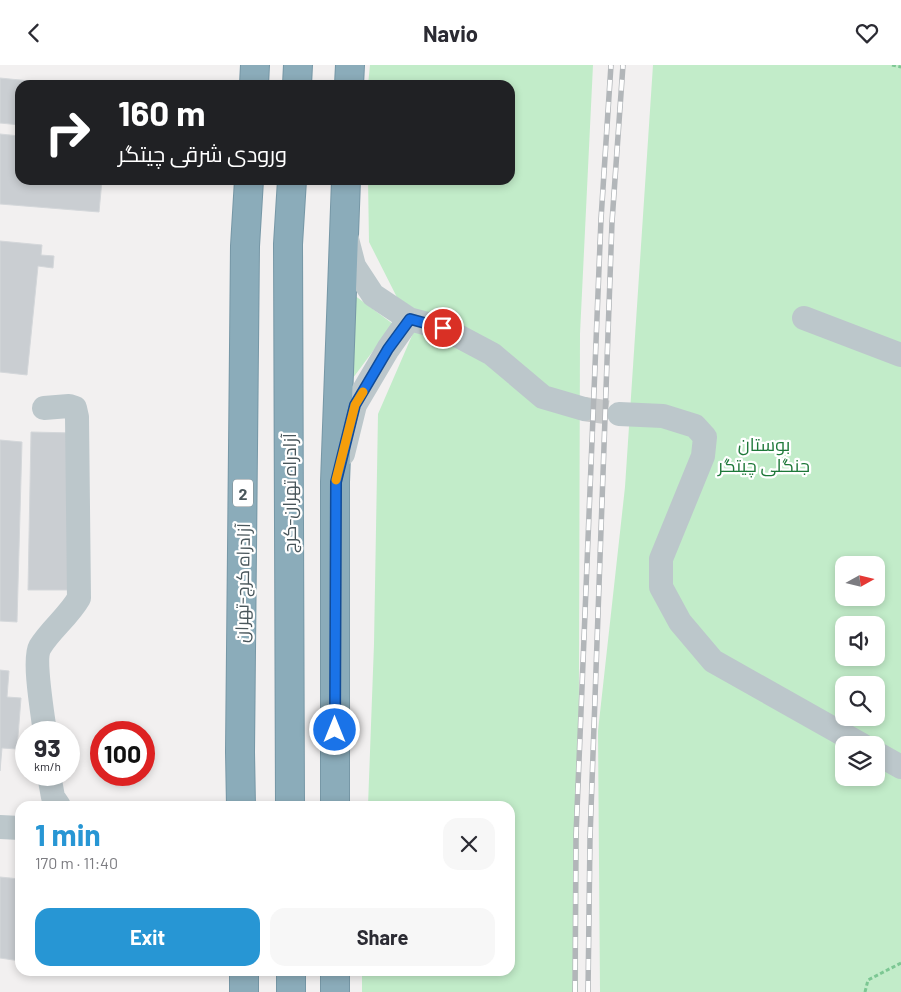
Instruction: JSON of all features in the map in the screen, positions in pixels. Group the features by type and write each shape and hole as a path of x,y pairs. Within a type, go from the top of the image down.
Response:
{"highway":[{"path":"240,65 241,80"},
{"path":"254,80 255,65"},
{"path":"297,80 298,65"},
{"path":"349,80 350,65"},
{"path":"244,185 245,246"},
{"name":"آزادراه کرج-تهران","path":"241,801 245,246 249,185"},
{"name":"آزادراه تهران-کرج","path":"290,801 288,244 292,185"},
{"path":"335,801 336,482 346,185"},
{"path":"244,976 244,992"},
{"path":"291,976 291,992"},
{"path":"335,976 335,992"}],"street":[{"path":"345,232 354,266 373,295 410,319 443,328 492,354 543,397 584,409"},
{"path":"804,318 901,355"},
{"path":"336,482 355,405 388,349 410,319"},
{"path":"43,721 37,664 38,650 45,639 72,611 79,598 77,417 75,408 69,405 44,408"},
{"path":"619,413 663,416 695,426 705,437 702,456 661,559 661,587 680,621 713,661 846,736"},
{"path":"885,758 901,767"},
{"path":"51,786 55,801"},
{"path":"0,827 15,828"}],"path":[{"path":"892,65 901,67"},
{"path":"865,992 868,980 901,963"}],"green space":[{"path":"370,65 593,65 580,334 578,992 362,992 362,976 515,976 515,801 368,801 374,644 378,414 414,331 369,242 368,185 515,185 515,80 368,80"},
{"name":"بوستان جنگلی چیتگر","path":"653,65 901,65 901,992 600,992 598,731 625,487"},
{"path":"354,295 393,324 350,382"}],"building":[{"path":"0,78 20,80 15,80 15,124 0,123"},
{"path":"0,134 15,136 15,185 102,185 99,212 0,204"},
{"path":"0,241 42,245 41,255 54,256 53,268 38,266 27,375 0,372"},
{"path":"31,432 73,433 70,590 28,590"},
{"path":"0,440 22,442 17,622 0,621"},
{"path":"0,670 9,671 7,697 21,698 19,721 15,721 15,749 2,748 0,771"},
{"path":"0,877 15,878 15,960 0,958"}],"tunnel":[{"path":"584,409 619,414"}],"railway":[{"path":"575,992 576,835 601,219 611,65"},
{"path":"588,992 590,838 612,222 623,65"}],"slow traffic":[{"path":"336,480 355,405 363,392"}],"route":[{"path":"335,730 336,482 355,405 388,349 410,319 443,328"}]}
